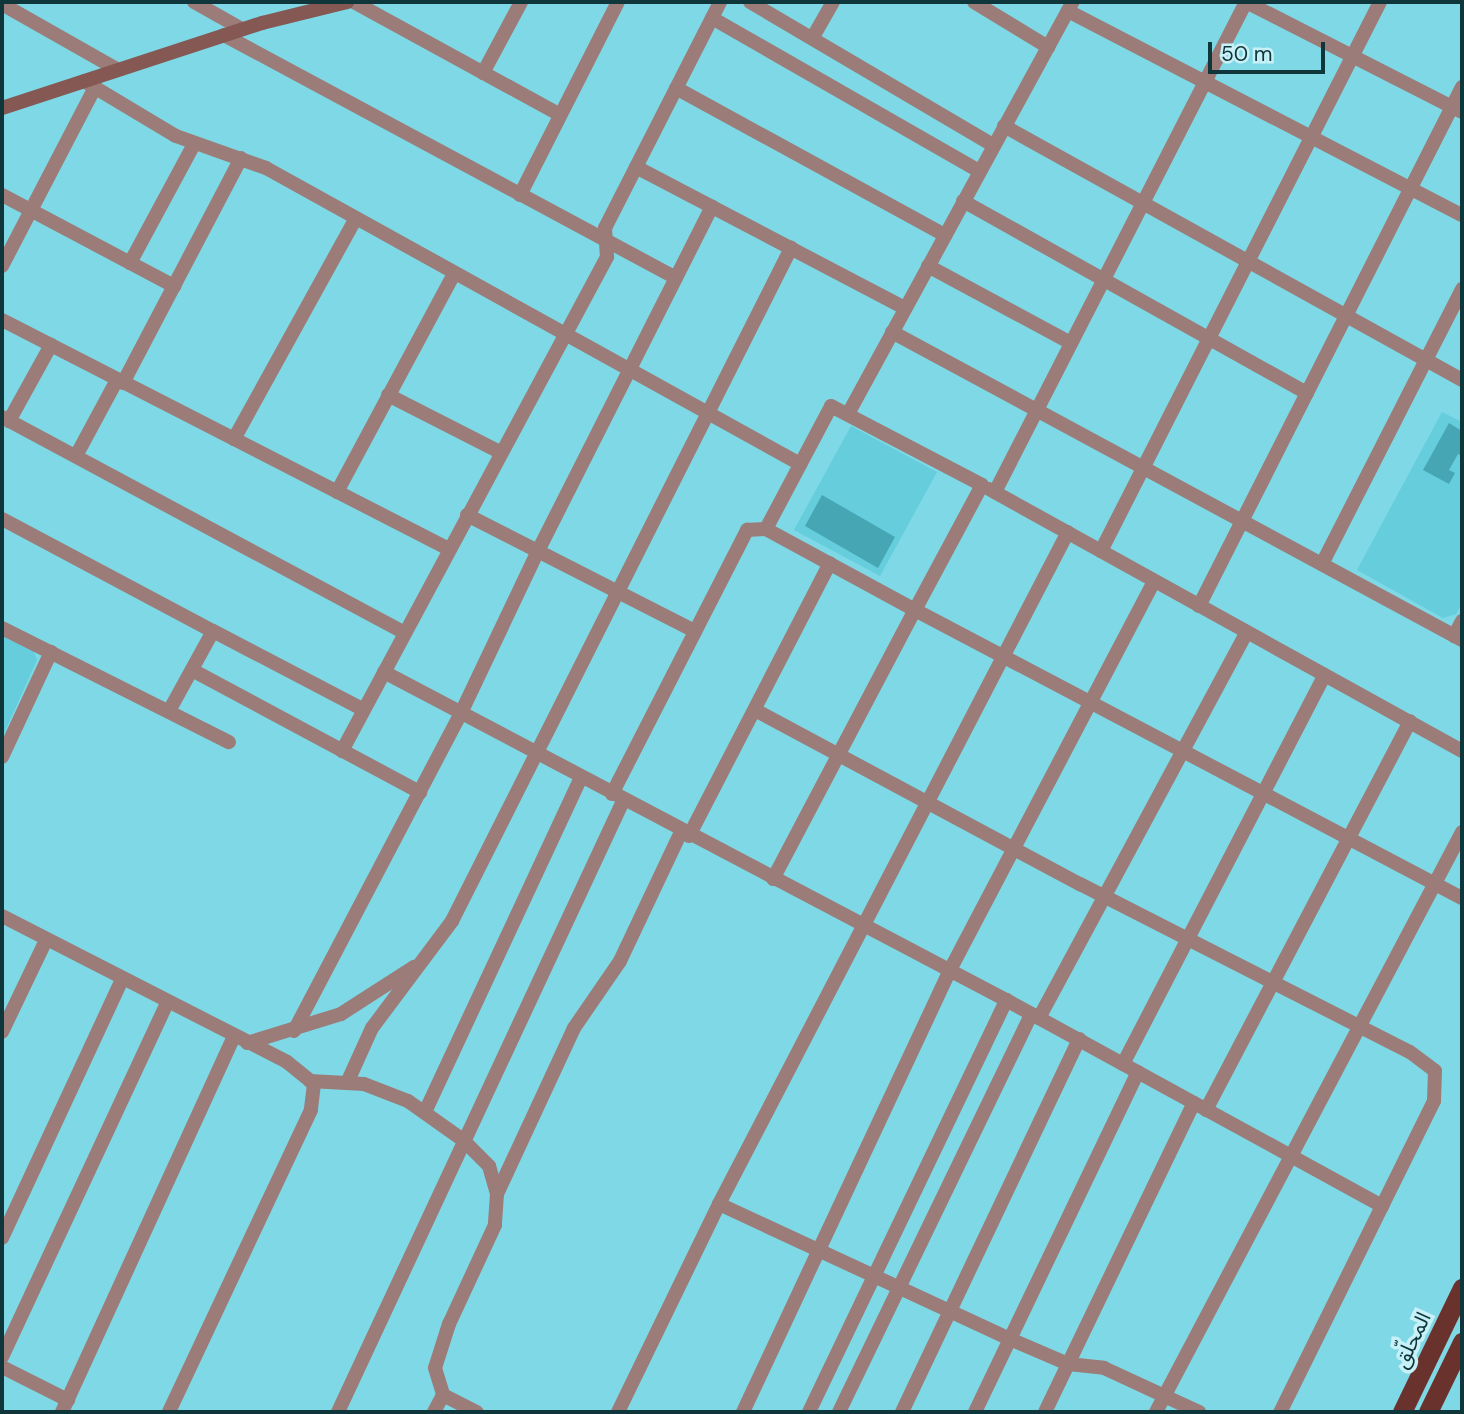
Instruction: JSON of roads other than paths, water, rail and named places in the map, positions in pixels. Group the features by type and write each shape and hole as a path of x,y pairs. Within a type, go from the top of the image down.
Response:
{"highway":[{"name":"المحلّق","path":"1402,1412 1462,1288"},
{"path":"1428,1412 1462,1342"}],"main road":[{"path":"2,107 90,84 118,70 242,29 347,2"}],"street":[{"path":"194,2 242,29"},
{"path":"354,2 560,115"},
{"path":"483,73 521,2"},
{"path":"520,195 618,2"},
{"path":"342,751 500,452 607,257 609,243 605,228 720,2"},
{"path":"750,2 993,145"},
{"path":"813,37 832,2"},
{"path":"974,2 1048,47"},
{"path":"773,879 915,610 1037,410 1246,2 1457,109"},
{"path":"1101,551 1380,2"},
{"path":"2,4 118,70"},
{"path":"848,414 1071,7 1205,82 1462,215"},
{"path":"712,18 979,171"},
{"path":"224,35 676,278"},
{"path":"2,265 90,84 194,144 240,158 800,464"},
{"path":"1199,606 1411,188 1457,109 1462,87"},
{"path":"676,88 944,235"},
{"path":"1004,126 1462,380"},
{"path":"130,263 194,144"},
{"path":"76,456 173,286 240,158"},
{"path":"636,167 905,308"},
{"path":"2,195 173,286"},
{"path":"963,201 1307,393"},
{"path":"294,1031 461,713 538,551 712,207"},
{"path":"234,439 355,220"},
{"path":"347,1083 372,1028 452,921 791,248"},
{"path":"928,266 1072,343"},
{"path":"337,492 453,274"},
{"path":"1322,564 1462,289"},
{"path":"2,320 449,550"},
{"path":"892,332 1458,638 1462,621"},
{"path":"51,345 6,419 405,633"},
{"path":"388,395 500,452"},
{"path":"766,529 831,405 989,489 1462,751"},
{"path":"467,515 695,631"},
{"path":"2,519 364,710"},
{"path":"338,1412 617,798 695,631 747,530 766,529 1462,898"},
{"path":"618,1412 719,1204 1068,533"},
{"path":"497,1194 574,1028 620,961 685,834 755,710 830,563"},
{"path":"743,1412 950,970 1154,581"},
{"path":"2,628 229,742"},
{"path":"169,711 213,631"},
{"path":"839,1412 1035,1016 1105,897 1247,632"},
{"path":"2,757 51,652"},
{"path":"192,670 420,792"},
{"path":"384,672 685,834 950,970 1382,1206"},
{"path":"1124,1064 1325,675"},
{"path":"755,710 1105,897 1358,1026 1425,1062 1435,1071 1437,1085 1382,1206 1280,1412"},
{"path":"1045,1412 1200,1106 1272,982 1410,722"},
{"path":"425,1112 581,778"},
{"path":"1156,1412 1288,1156 1462,832"},
{"path":"2,916 122,980 287,1062 310,1081 315,1093 311,1110 169,1412"},
{"path":"2,1032 46,940"},
{"path":"240,1040 294,1031 341,1014 423,960"},
{"path":"2,1238 122,980"},
{"path":"809,1412 1006,1000"},
{"path":"2,1357 167,1003"},
{"path":"2,1367 65,1406 240,1040"},
{"path":"902,1412 1079,1040"},
{"path":"975,1412 1138,1072"},
{"path":"310,1081 347,1083 408,1101 463,1140 489,1166 497,1194 495,1225 449,1324 435,1368 443,1395 434,1412"},
{"path":"719,1204 1010,1339 1068,1364 1104,1368 1199,1412"},
{"path":"443,1395 477,1412"}]}
